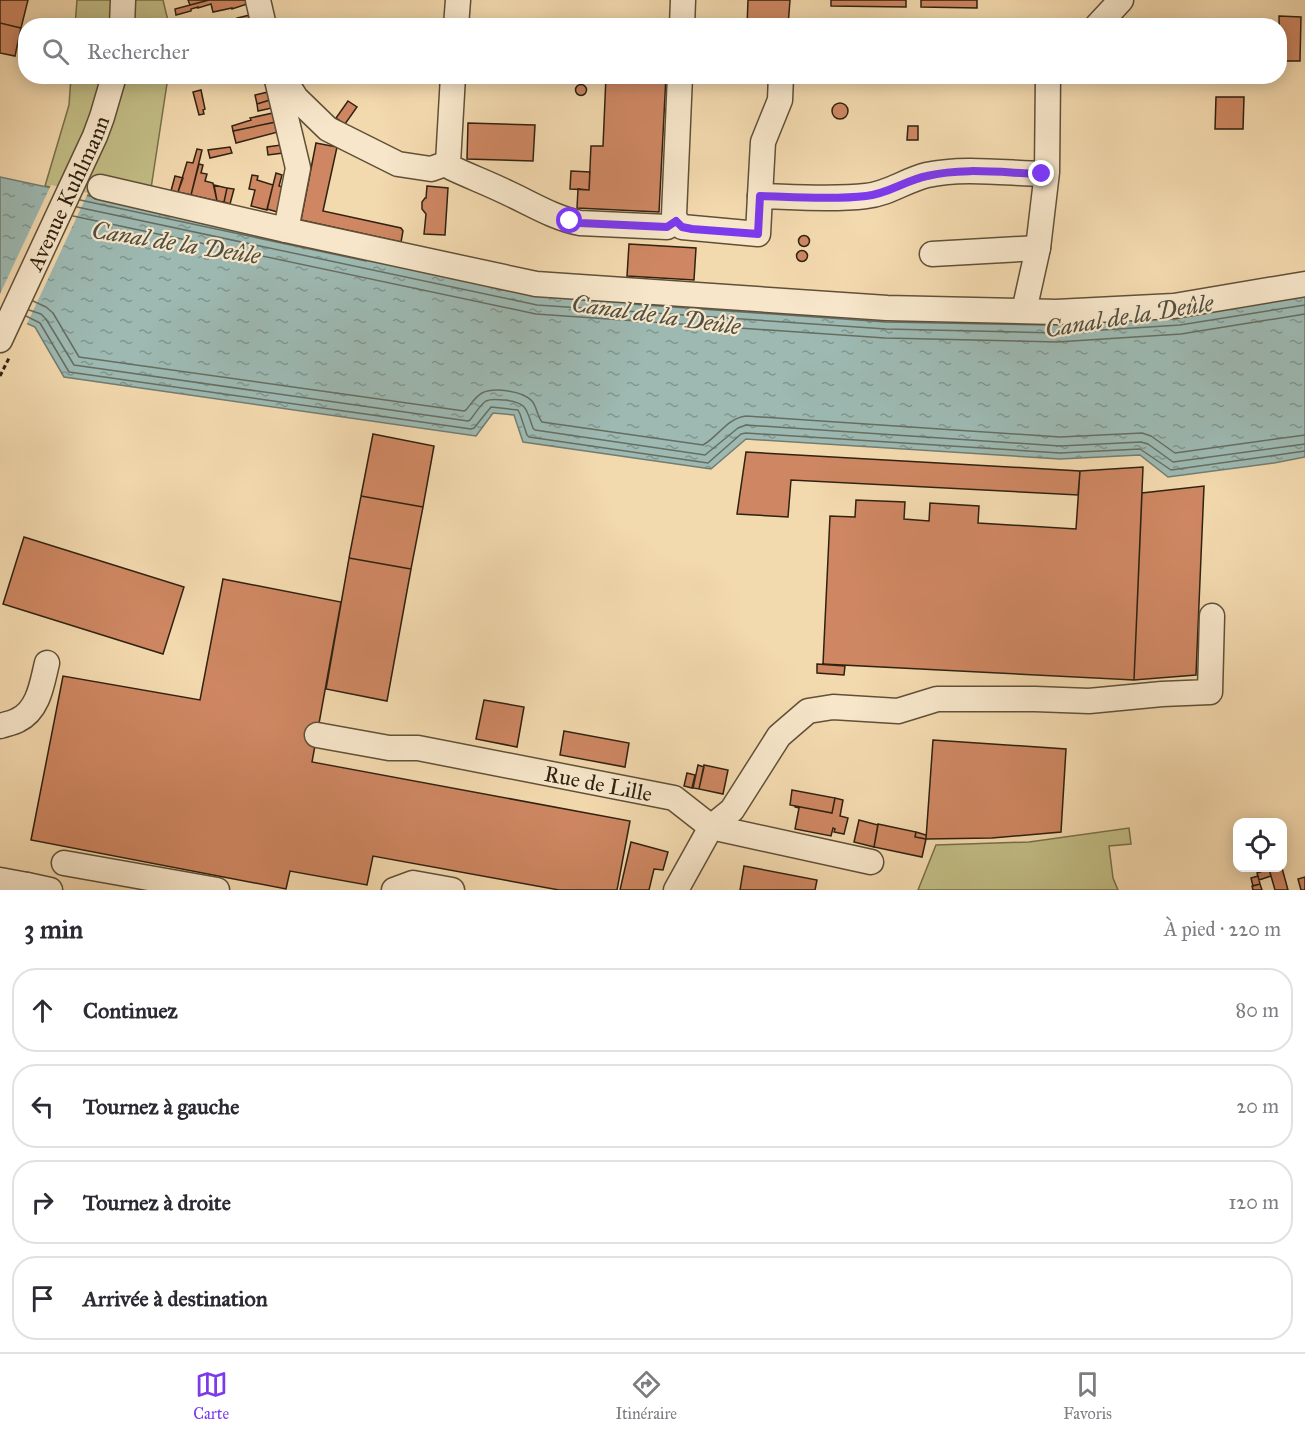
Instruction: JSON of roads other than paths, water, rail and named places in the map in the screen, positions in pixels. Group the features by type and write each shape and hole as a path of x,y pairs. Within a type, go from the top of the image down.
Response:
{"street":[{"path":"122,18 123,0"},
{"path":"258,0 262,18"},
{"path":"457,18 458,0"},
{"path":"682,18 683,0"},
{"path":"1104,18 1121,0"},
{"name":"Avenue Kuhlmann","path":"0,340 95,136 112,84"},
{"path":"278,84 298,168 286,230"},
{"path":"287,84 296,98 328,129 398,164 431,169 448,163"},
{"path":"453,84 448,163 452,168 570,221 667,227 676,221"},
{"path":"680,84 674,215 676,221 682,227 692,229 758,234 763,142 780,100 781,84"},
{"path":"1024,311 1038,248 1047,172 1048,84"},
{"path":"760,196 867,196 890,190 924,176 949,171 1042,174"},
{"path":"99,187 536,284 887,308 1056,312 1174,306 1305,284"},
{"path":"932,254 1038,248"},
{"path":"676,890 711,827 732,810 779,736 808,711 833,707 898,711 937,699 1089,701 1209,692 1212,616"},
{"path":"0,726 20,720 33,708 40,691 46,663"},
{"name":"Rue de Lille","path":"317,735 389,748 418,748 674,798 711,827 871,862"},
{"path":"64,862 217,890"},
{"path":"0,880 33,888"},
{"path":"394,890 413,883 452,890"}],"water":[{"name":"Canal de la Deûle","path":"0,177 538,292 886,316 1305,291 1305,457 1168,477 1140,455 1060,459 746,439 711,469 523,442 514,415 493,413 476,436 64,377 35,327 0,317"}]}
